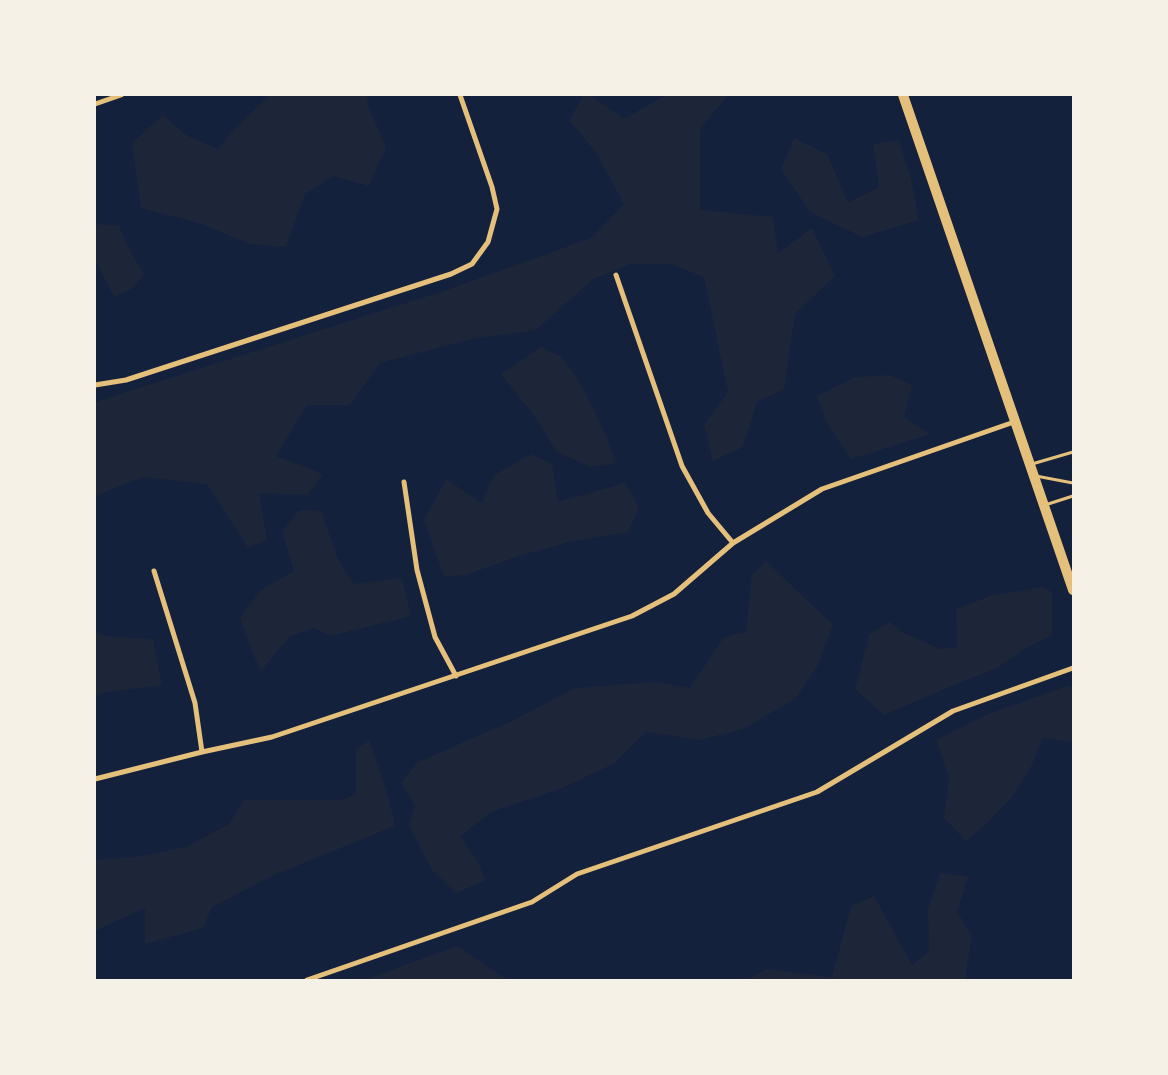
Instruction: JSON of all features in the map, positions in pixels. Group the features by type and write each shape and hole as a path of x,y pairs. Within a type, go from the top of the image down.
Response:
{"main road":[{"path":"903,95 1073,590"}],"street":[{"path":"95,104 121,95"},
{"path":"95,385 126,380 442,277 472,264 488,242 497,210 492,187 460,95"},
{"path":"616,275 682,466 708,513 733,543"},
{"path":"95,779 202,752 272,737 632,616 674,594 733,543 822,489 1014,422"},
{"path":"404,482 417,570 435,637 456,676"},
{"path":"154,572 195,703 202,752"},
{"path":"308,980 532,902 577,874 817,792 953,711 1073,668"}],"lane":[{"path":"1029,465 1073,452"},
{"path":"1033,475 1073,483"},
{"path":"1044,506 1073,496"}],"shaded area":[{"path":"270,95 369,95 367,103 386,147 369,186 333,176 305,194 286,247 250,244 199,223 141,208 132,143 163,115 186,135 218,149 235,128"},
{"path":"584,95 590,95 624,119 666,95 728,95 700,129 700,210 773,217 778,253 812,228 835,276 795,314 784,389 757,402 743,447 713,461 704,425 728,392 704,277 670,264 631,264 593,279 536,330 472,339 380,363 350,405 307,405 276,456 323,474 308,495 259,493 267,540 248,548 207,484 144,477 99,494 95,501 95,402 447,290 591,238 624,204 595,151 569,120"},
{"path":"794,138 827,154 848,203 879,187 873,144 899,140 911,179 919,220 862,237 810,212 781,169"},
{"path":"95,224 119,226 130,251 144,274 133,288 114,297 95,259"},
{"path":"541,347 562,357 580,382 606,435 616,463 590,467 556,451 533,414 501,374"},
{"path":"890,375 912,385 904,417 930,434 851,459 827,424 817,396 855,377"},
{"path":"531,454 552,464 558,502 625,483 639,507 628,532 569,542 519,556 465,575 444,577 424,520 446,479 482,503 493,476"},
{"path":"299,510 321,511 338,559 354,584 402,578 411,616 330,636 314,628 290,636 261,671 240,618 261,590 294,571 282,532"},
{"path":"766,561 833,625 818,665 796,698 744,729 699,740 646,732 613,764 560,789 493,811 460,836 479,864 485,881 456,893 432,870 409,826 415,806 401,783 418,762 510,722 575,688 654,682 690,688 724,637 746,632 752,575"},
{"path":"1042,587 1052,592 1052,635 1026,648 997,668 884,715 855,689 869,634 890,622 902,632 940,649 957,647 956,609 990,596"},
{"path":"95,631 104,636 153,639 162,685 101,693 95,699"},
{"path":"1070,685 1073,689 1073,742 1042,738 1032,765 1013,796 984,826 966,841 944,818 949,778 936,740 988,714"},
{"path":"369,739 389,799 395,826 276,874 212,907 203,928 145,944 145,908 95,931 95,860 136,857 186,847 229,824 244,800 342,800 356,794 356,750"},
{"path":"940,873 968,877 957,912 972,935 966,973 967,980 748,980 766,969 832,977 851,906 874,896 912,965 929,951 928,909"},
{"path":"457,946 508,980 364,980"}]}
